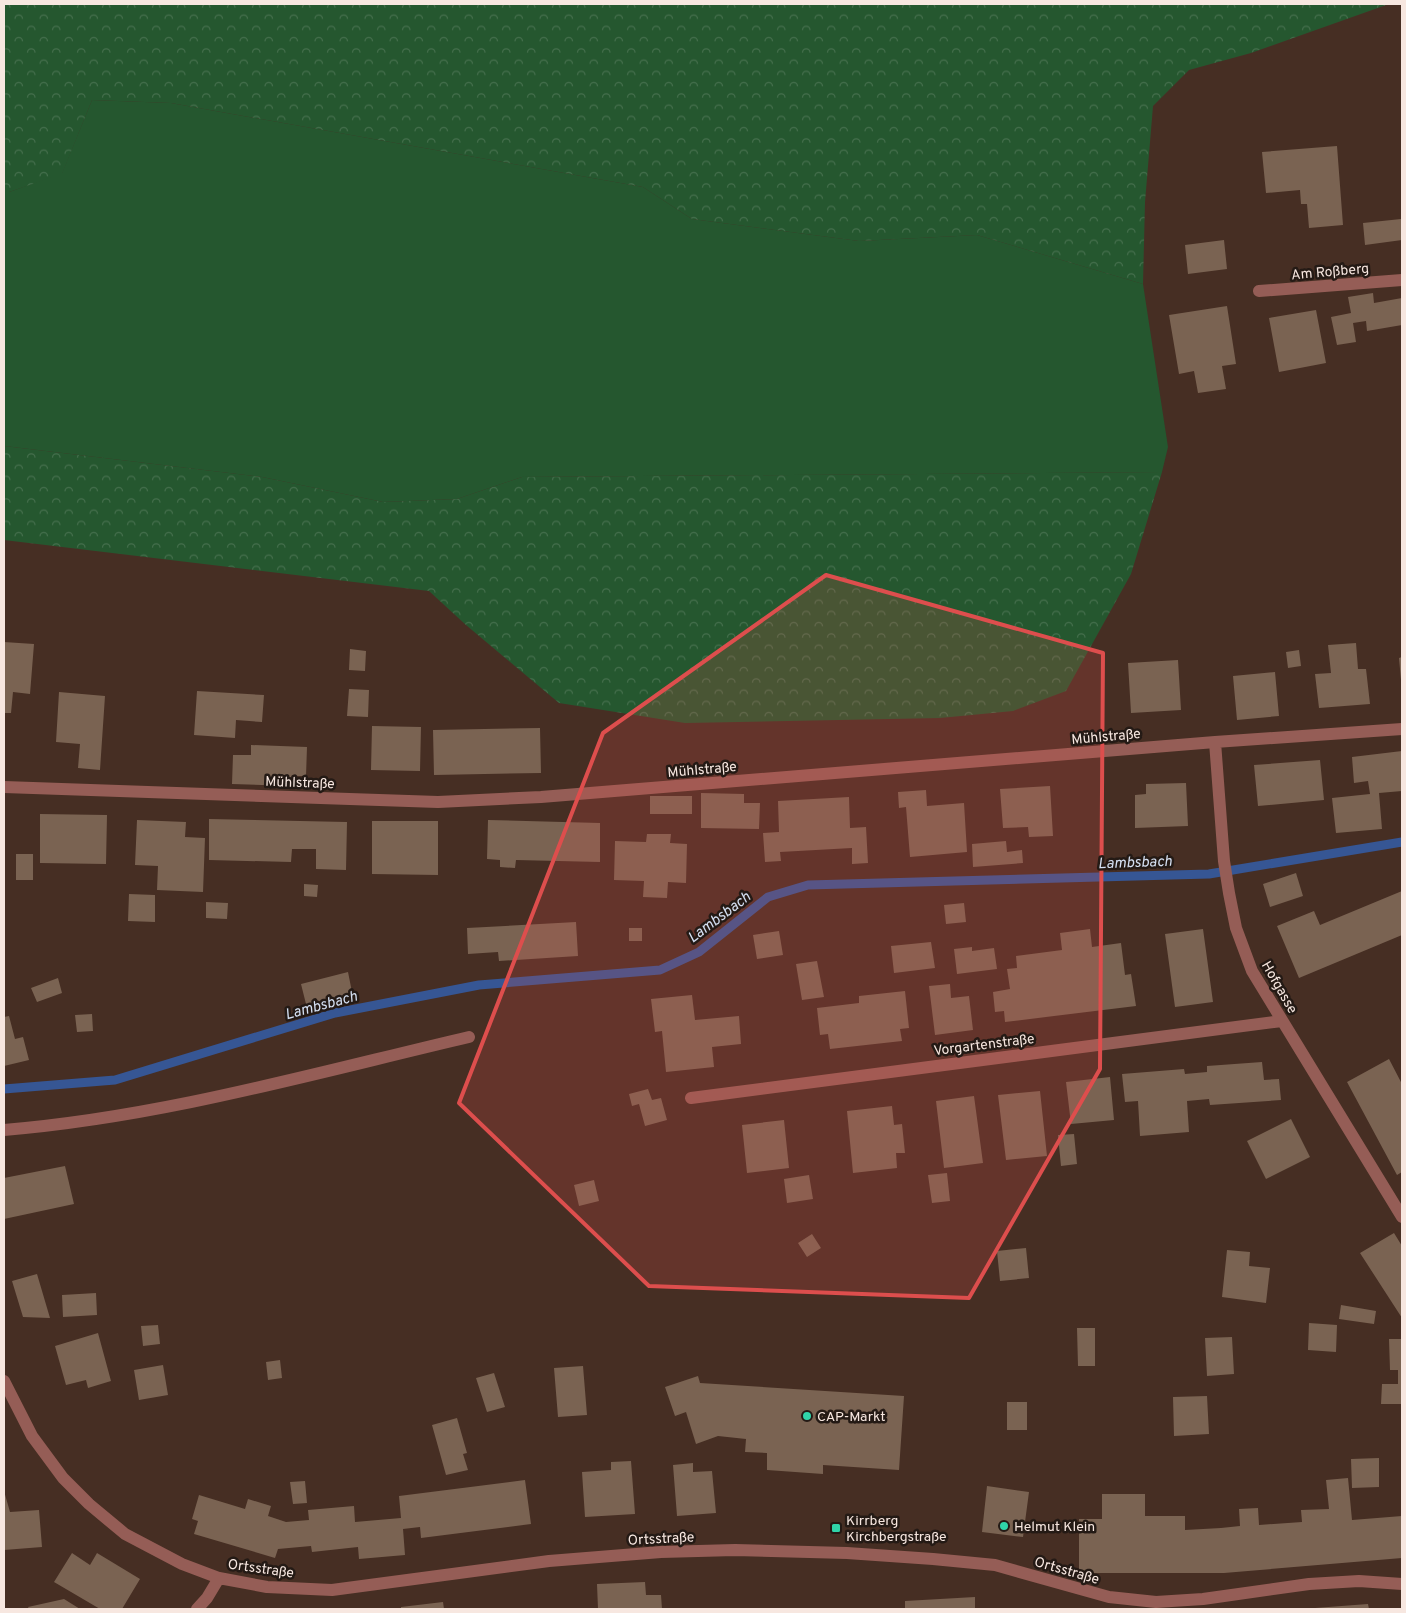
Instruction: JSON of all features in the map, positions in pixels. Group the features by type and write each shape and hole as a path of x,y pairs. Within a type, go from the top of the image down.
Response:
{"street":[{"name":"Am Roßberg","path":"1259,291 1402,280"},
{"name":"Mühlstraße","path":"4,787 438,802 541,797 1214,742 1402,729"},
{"name":"Hofgasse","path":"1214,742 1228,893 1236,928 1252,972 1402,1217"},
{"name":"Vorgartenstraße","path":"691,1098 1282,1021"},
{"path":"4,1130 122,1116 199,1101 469,1037"},
{"name":"Ortsstraße","path":"4,1381 32,1436 63,1478 89,1504 125,1534 182,1564 219,1578 267,1587 332,1590 559,1561 661,1552 766,1550 847,1553 995,1565 1109,1597 1156,1602 1202,1599 1309,1584 1359,1581 1402,1584"},
{"path":"197,1609 207,1598 219,1578"},
{"path":"1103,1609 1109,1597"}],"highlighted area":[{"path":"826,575 1103,653 1100,1069 969,1298 649,1286 459,1103 603,733"}],"green space":[{"path":"4,4 1389,4 1251,53 1189,70 1153,106 1145,202 1143,284 977,235 859,241 692,219 643,187 171,103 92,100 62,174 4,192"},
{"path":"92,100 171,103 643,187 692,219 859,241 977,235 1143,284 1168,447 1162,472 522,477 457,499 383,502 262,477 4,446 4,192 9,192 62,173"},
{"path":"4,446 262,477 383,502 457,499 522,477 1162,472 1131,574 1066,691 1013,711 940,718 685,723 559,703 466,625 429,591 4,540"}],"building":[{"path":"1337,146 1343,225 1309,228 1307,204 1301,204 1300,190 1266,193 1262,152"},
{"path":"1401,219 1402,240 1365,245 1363,223"},
{"path":"1224,240 1227,269 1188,274 1185,245"},
{"path":"1373,293 1374,303 1402,298 1402,325 1367,331 1366,321 1353,323 1356,342 1337,345 1331,317 1351,313 1348,297"},
{"path":"1227,306 1236,364 1222,366 1226,389 1198,393 1194,371 1179,374 1169,315"},
{"path":"1316,310 1326,363 1279,372 1269,318"},
{"path":"4,642 34,644 30,694 13,692 11,713 4,713"},
{"path":"1356,643 1358,669 1366,669 1370,704 1319,708 1315,674 1331,673 1328,645"},
{"path":"350,649 366,651 365,671 349,670"},
{"path":"1299,650 1301,666 1288,668 1286,652"},
{"path":"1402,657 1402,680 1401,680 1399,658"},
{"path":"1178,660 1181,710 1131,713 1128,663"},
{"path":"1275,672 1279,716 1237,720 1233,676"},
{"path":"349,689 369,690 368,717 347,716"},
{"path":"197,691 264,695 262,722 236,720 235,738 194,735"},
{"path":"59,692 105,696 100,770 78,768 80,744 56,742"},
{"path":"372,726 421,727 420,771 371,770"},
{"path":"540,728 541,773 434,775 433,730"},
{"path":"251,745 307,747 306,776 293,776 293,786 232,784 233,755 251,755"},
{"path":"1402,751 1402,791 1379,793 1382,829 1336,833 1332,798 1370,794 1368,781 1354,783 1352,757"},
{"path":"1320,760 1324,800 1258,806 1254,765"},
{"path":"1186,783 1188,826 1135,828 1135,795 1146,794 1146,784"},
{"path":"1050,786 1053,836 1029,837 1028,827 1003,828 1000,789"},
{"path":"926,790 927,806 964,803 967,852 910,857 906,807 899,808 898,792"},
{"path":"701,793 744,794 744,803 760,803 759,829 701,828"},
{"path":"650,796 692,796 692,814 650,814"},
{"path":"849,797 850,828 866,827 868,863 852,864 852,848 780,852 781,861 765,862 763,833 779,832 778,801"},
{"path":"40,814 107,815 106,864 40,863"},
{"path":"209,819 347,822 346,870 316,869 316,849 292,849 291,862 209,860"},
{"path":"137,820 186,822 185,837 205,838 203,892 157,890 158,866 135,865"},
{"path":"488,820 600,823 600,862 516,860 515,868 500,867 500,860 487,859"},
{"path":"372,821 438,821 438,875 372,874"},
{"path":"647,834 671,834 670,843 687,844 686,883 668,882 667,898 643,897 644,881 614,880 615,841 646,842"},
{"path":"1006,841 1007,852 1022,850 1023,863 973,867 972,844"},
{"path":"16,854 33,854 33,880 16,880"},
{"path":"1296,873 1303,896 1270,907 1263,884"},
{"path":"304,884 318,885 317,897 304,896"},
{"path":"1402,891 1402,935 1299,978 1277,926 1314,911 1320,925"},
{"path":"129,894 155,895 155,922 128,921"},
{"path":"206,902 228,903 227,919 206,918"},
{"path":"964,903 966,922 946,924 944,905"},
{"path":"576,922 578,956 499,961 498,952 468,954 467,928"},
{"path":"629,928 642,928 642,941 629,941"},
{"path":"1090,929 1092,947 1121,943 1125,975 1131,974 1136,1006 1005,1022 1004,1011 995,1012 993,992 1010,989 1007,969 1017,968 1016,956 1062,950 1060,933"},
{"path":"1203,929 1213,1002 1175,1007 1165,934"},
{"path":"779,931 783,955 757,959 753,935"},
{"path":"931,942 935,968 894,973 891,946"},
{"path":"972,947 972,951 994,948 997,969 957,974 954,949"},
{"path":"817,961 824,997 802,1000 796,964"},
{"path":"348,972 353,997 307,1008 301,984"},
{"path":"58,978 62,993 37,1002 31,988"},
{"path":"950,984 951,998 969,996 973,1030 935,1035 929,986"},
{"path":"905,991 909,1028 900,1029 902,1041 830,1049 828,1034 820,1035 817,1008 859,1003 859,996"},
{"path":"692,995 695,1020 739,1016 741,1044 712,1047 714,1067 666,1072 662,1031 655,1032 651,999"},
{"path":"92,1014 93,1031 77,1032 75,1015"},
{"path":"9,1016 15,1039 23,1037 29,1060 4,1066 4,1017"},
{"path":"1389,1059 1402,1084 1402,1172 1397,1175 1347,1082"},
{"path":"1262,1062 1264,1080 1279,1079 1281,1100 1210,1105 1209,1099 1187,1101 1189,1132 1140,1136 1138,1101 1125,1102 1122,1074 1184,1069 1185,1074 1207,1072 1207,1066"},
{"path":"1110,1077 1114,1120 1071,1124 1066,1082"},
{"path":"648,1089 652,1100 661,1098 667,1120 645,1126 639,1104 632,1106 629,1094"},
{"path":"1040,1091 1047,1156 1006,1160 998,1095"},
{"path":"974,1096 983,1163 944,1168 936,1101"},
{"path":"892,1106 894,1125 902,1124 905,1153 896,1153 897,1168 853,1173 847,1111"},
{"path":"1291,1119 1310,1157 1266,1179 1247,1141"},
{"path":"784,1120 789,1168 747,1173 742,1125"},
{"path":"1074,1134 1077,1164 1061,1166 1058,1135"},
{"path":"65,1166 74,1204 4,1219 4,1178"},
{"path":"947,1173 950,1201 932,1203 928,1175"},
{"path":"809,1175 813,1199 787,1203 784,1179"},
{"path":"594,1180 599,1201 579,1206 574,1185"},
{"path":"1394,1233 1402,1246 1402,1318 1360,1253"},
{"path":"812,1234 821,1248 807,1257 798,1243"},
{"path":"1026,1248 1029,1278 1000,1281 997,1251"},
{"path":"1227,1250 1250,1252 1249,1266 1270,1268 1266,1303 1222,1297"},
{"path":"37,1274 50,1318 23,1317 12,1281"},
{"path":"96,1293 97,1315 63,1317 62,1295"},
{"path":"1341,1305 1376,1311 1374,1324 1339,1319"},
{"path":"1309,1323 1337,1325 1336,1352 1308,1350"},
{"path":"158,1325 160,1344 143,1346 141,1326"},
{"path":"1077,1328 1095,1328 1095,1366 1078,1366"},
{"path":"98,1333 111,1381 88,1388 86,1380 66,1385 55,1346"},
{"path":"1232,1337 1234,1374 1207,1376 1205,1338"},
{"path":"1389,1339 1402,1339 1402,1404 1381,1404 1382,1384 1398,1384 1398,1370 1390,1370"},
{"path":"280,1360 282,1378 268,1380 266,1362"},
{"path":"163,1365 168,1395 139,1400 134,1370"},
{"path":"583,1366 587,1415 558,1417 554,1368"},
{"path":"494,1373 505,1407 487,1412 476,1378"},
{"name":"CAP-Markt","path":"698,1376 700,1383 904,1396 899,1470 823,1465 823,1474 767,1470 767,1453 745,1452 746,1439 718,1436 696,1444 686,1412 675,1416 665,1387"},
{"path":"1207,1396 1209,1434 1174,1436 1173,1397"},
{"path":"1007,1402 1027,1402 1027,1430 1007,1430"},
{"path":"457,1418 467,1453 463,1454 468,1470 446,1475 432,1425"},
{"path":"1379,1458 1379,1487 1352,1488 1351,1459"},
{"path":"631,1461 635,1514 585,1517 582,1472 611,1470 611,1462"},
{"path":"693,1463 693,1472 712,1471 716,1513 677,1516 673,1465"},
{"path":"1348,1478 1352,1520 1402,1516 1402,1558 1224,1573 1079,1573 1079,1519 1102,1519 1102,1494 1145,1494 1145,1516 1185,1516 1185,1530 1221,1528 1240,1526 1239,1509 1258,1508 1259,1525 1302,1522 1301,1510 1329,1509 1326,1480"},
{"path":"525,1480 531,1524 421,1538 420,1527 403,1529 405,1555 359,1559 358,1547 312,1552 311,1546 278,1549 275,1558 194,1534 198,1521 192,1519 199,1495 245,1509 248,1499 271,1506 268,1516 286,1522 309,1520 308,1510 354,1506 355,1522 401,1518 399,1496"},
{"path":"305,1481 307,1503 293,1504 290,1482"},
{"path":"987,1486 1029,1492 1023,1537 982,1532"},
{"path":"4,1491 10,1512 39,1510 42,1547 4,1550"},
{"path":"72,1553 90,1565 97,1553 140,1579 122,1609 100,1609 54,1582"},
{"path":"645,1582 646,1595 661,1595 662,1609 598,1609 597,1584"},
{"path":"975,1597 975,1609 905,1609 905,1601"},
{"path":"64,1599 80,1609 29,1609 28,1607"},
{"path":"443,1602 444,1609 401,1609 401,1607"},
{"path":"1368,1604 1369,1609 1315,1608"}],"waterway":[{"name":"Lambsbach","path":"4,1089 115,1080 335,1013 479,985 660,970 699,952 768,897 808,885 1209,874 1402,842"}],"place":[{"name":"CAP-Markt","path":"807,1416"},
{"name":"Helmut Klein","path":"1004,1526"},
{"name":"Kirrberg Kirchbergstraße","path":"836,1528"}]}
